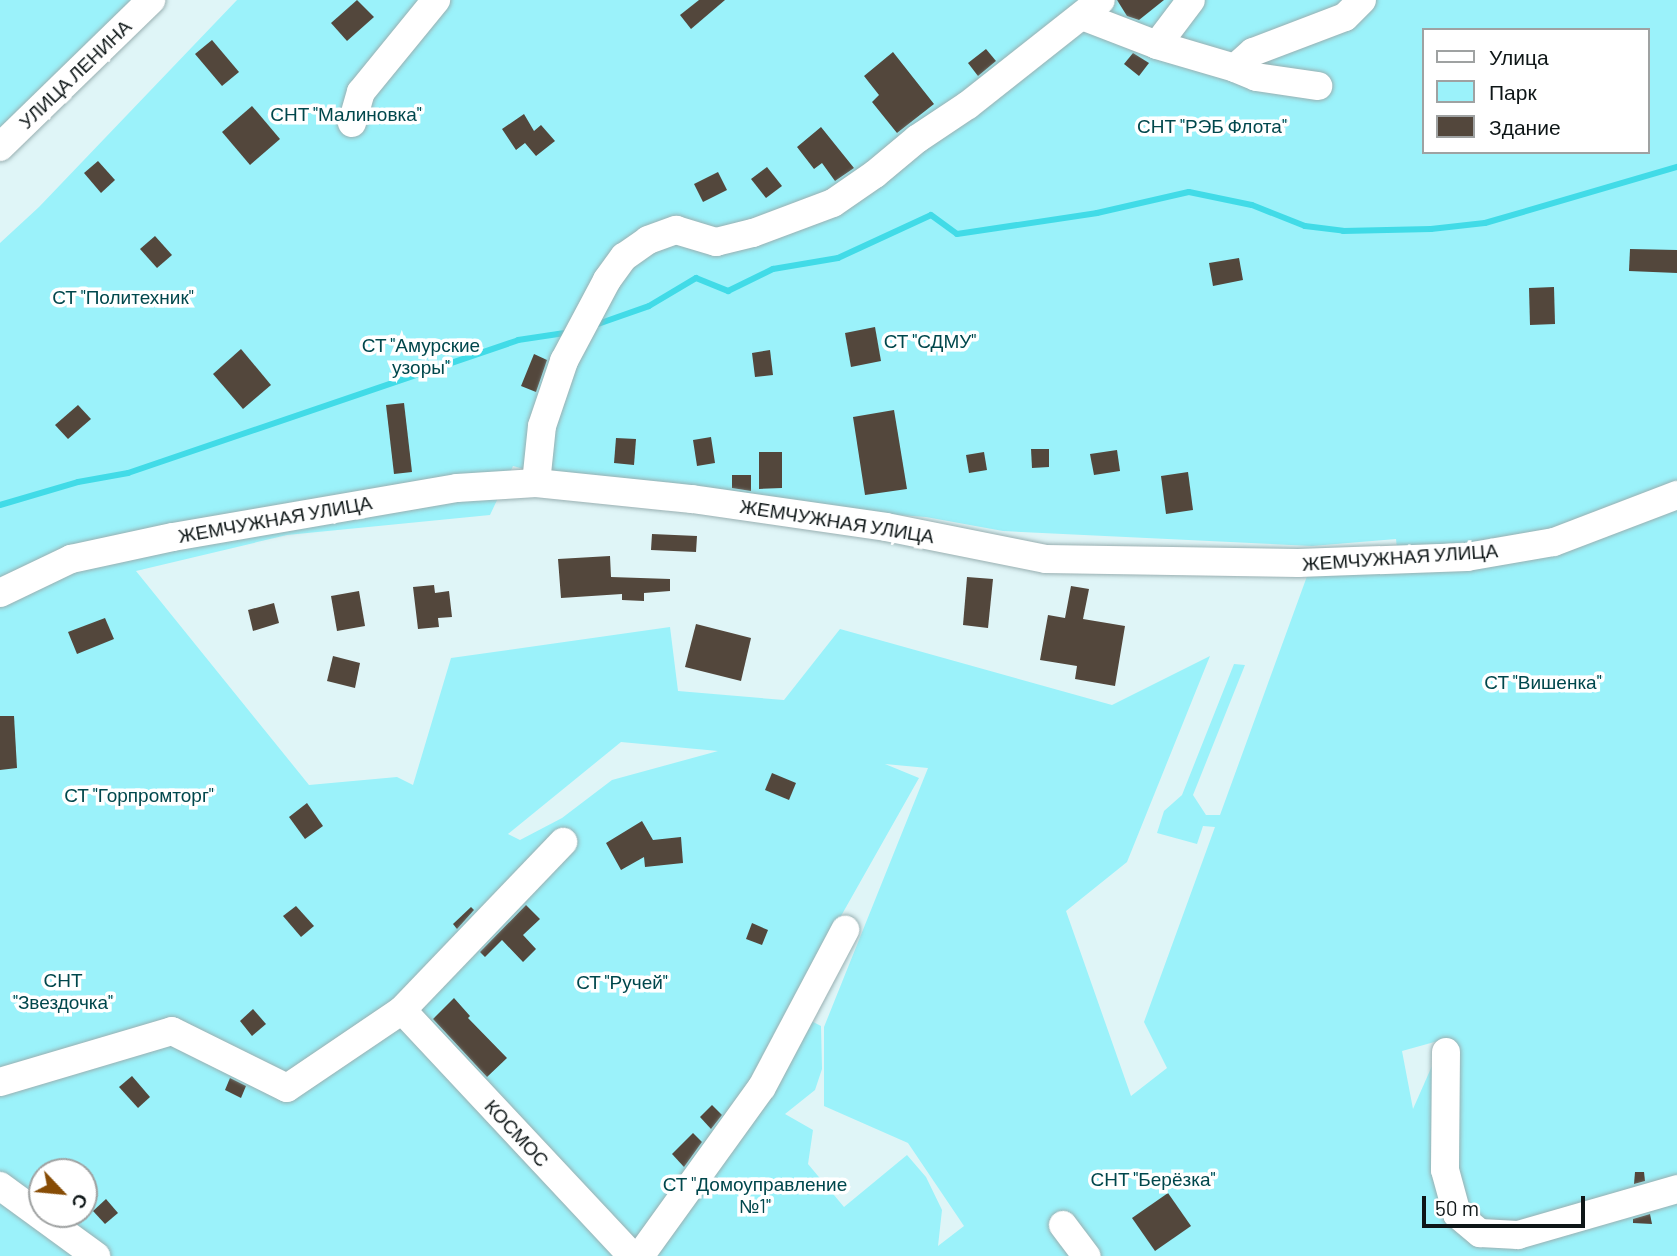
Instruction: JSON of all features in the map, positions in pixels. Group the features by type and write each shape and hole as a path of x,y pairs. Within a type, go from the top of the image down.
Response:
{"street":[{"name":"УЛИЦА ЛЕНИНА","path":"0,147 150,0"},
{"path":"352,123 361,92 436,0"},
{"path":"1157,46 1191,0"},
{"path":"1235,68 1253,52 1345,17 1362,0"},
{"path":"536,483 542,426 564,361 607,281 624,257 648,240 676,230 716,242 753,233 833,203 1092,8 1157,46 1235,68 1256,77 1318,86"},
{"name":"ЖЕМЧУЖНАЯ УЛИЦА","path":"0,593 71,559 173,537 457,488 536,483 692,499 887,527 1046,559 1298,564 1467,557 1554,542 1677,495"},
{"path":"0,1082 172,1031 287,1088 402,1010 563,842"},
{"path":"640,1256 762,1087 845,930"},
{"name":"КОСМОС","path":"402,1010 632,1256"},
{"path":"1446,1052 1445,1170 1457,1214 1480,1233 1518,1235 1677,1189"},
{"path":"0,1186 96,1256"},
{"path":"1063,1225 1086,1256"}],"green space":[{"path":"0,0 138,0 0,136"},
{"path":"237,0 1677,0 1677,1256 0,1256 0,243 39,207","holes":["513,466 552,477 790,507 926,517 1003,531 1312,546 1396,539 1399,567 1310,568 1220,815 1206,815 1193,795 1245,665 1234,664 1182,795 1164,811 1157,833 1197,844 1203,826 1215,827 1144,1022 1167,1068 1131,1096 1066,911 1127,862 1210,656 1112,705 840,629 784,700 678,691 670,627 451,658 413,785 397,777 309,785 136,571 287,535 490,515","621,742 718,751 612,780 562,818 520,840 508,834","885,764 928,768 824,1027 824,1106 908,1143 964,1226 938,1246 942,1210 926,1177 907,1155 844,1207 808,1164 813,1130 785,1114 815,1090 822,1069 821,1026 794,1012 828,939 919,778","1438,1041 1439,1050 1413,1109 1402,1051"]}],"building":[{"path":"357,0 374,17 347,41 331,23"},
{"path":"699,0 725,0 691,29 680,15"},
{"path":"1117,0 1164,0 1139,20 1127,16"},
{"path":"212,40 239,72 222,86 195,54"},
{"path":"986,49 996,61 978,76 968,63"},
{"path":"893,52 934,104 897,133 872,102 879,95 864,76"},
{"path":"1133,53 1149,63 1139,76 1124,64"},
{"path":"252,106 280,139 250,165 222,132"},
{"path":"524,114 534,131 541,125 555,141 536,156 525,143 516,150 502,129"},
{"path":"821,127 854,168 835,181 822,163 814,169 797,147"},
{"path":"98,161 115,180 101,193 84,173"},
{"path":"767,167 782,186 766,198 751,179"},
{"path":"718,172 727,190 703,202 694,184"},
{"path":"155,236 172,255 157,268 140,249"},
{"path":"1630,249 1677,250 1677,273 1629,271"},
{"path":"1239,258 1243,280 1213,286 1209,263"},
{"path":"1554,287 1555,324 1530,325 1529,288"},
{"path":"875,327 881,361 851,367 845,333"},
{"path":"241,349 271,385 243,409 213,374"},
{"path":"770,350 773,375 755,377 752,353"},
{"path":"534,354 547,360 536,392 521,386"},
{"path":"404,403 412,472 394,474 386,405"},
{"path":"78,405 91,419 68,439 55,425"},
{"path":"894,410 907,489 865,495 853,417"},
{"path":"711,437 715,463 697,466 693,440"},
{"path":"616,438 636,439 634,465 614,463"},
{"path":"1031,449 1049,449 1049,467 1032,468"},
{"path":"1117,450 1120,471 1094,475 1090,454"},
{"path":"759,452 782,452 782,488 759,489"},
{"path":"984,452 987,470 969,473 966,455"},
{"path":"1188,472 1193,510 1166,514 1161,476"},
{"path":"732,475 751,475 751,491 732,488"},
{"path":"652,534 697,536 696,552 651,550"},
{"path":"610,556 611,577 670,579 670,591 644,593 644,601 622,600 622,594 561,598 558,559"},
{"path":"967,577 993,579 988,628 963,625"},
{"path":"434,585 435,593 449,591 452,617 438,618 439,627 418,629 413,587"},
{"path":"1071,586 1089,589 1083,619 1125,626 1115,686 1075,679 1077,666 1040,660 1048,615 1065,618"},
{"path":"359,591 365,626 337,631 331,596"},
{"path":"274,603 279,623 253,631 248,610"},
{"path":"105,618 114,639 77,654 68,632"},
{"path":"696,624 751,638 741,681 685,667"},
{"path":"333,656 360,663 355,688 327,681"},
{"path":"0,716 14,716 17,768 0,770"},
{"path":"772,773 796,783 789,800 765,790"},
{"path":"307,803 323,826 305,839 289,817"},
{"path":"642,821 653,840 681,837 683,863 645,867 644,857 621,870 606,843"},
{"path":"526,905 540,919 523,935 536,949 523,962 502,940 485,957 480,952"},
{"path":"296,906 314,926 301,937 283,916"},
{"path":"471,907 474,910 457,929 453,924"},
{"path":"752,923 768,930 762,945 746,939"},
{"path":"454,998 470,1016 468,1018 507,1058 487,1077 433,1019"},
{"path":"253,1009 266,1024 252,1036 240,1021"},
{"path":"132,1076 150,1097 138,1108 119,1087"},
{"path":"230,1078 246,1086 241,1098 225,1090"},
{"path":"712,1105 722,1115 711,1129 700,1117"},
{"path":"693,1133 702,1142 684,1167 672,1154"},
{"path":"1635,1172 1644,1172 1645,1181 1634,1184"},
{"path":"1168,1193 1191,1226 1155,1251 1132,1218"},
{"path":"106,1199 118,1213 105,1224 98,1216 98,1206"},
{"path":"1650,1214 1652,1224 1633,1223 1633,1219"}],"waterway":[{"path":"595,325 649,306 696,278 728,291 773,269 838,258 931,215 957,234 1097,213 1189,192 1252,205 1305,226 1343,231 1431,229 1485,223 1677,167"},
{"path":"0,505 78,482 128,473 518,340 571,332"}],"park label":[{"name":"СНТ \"Малиновка\"","path":"346,114"},
{"name":"СНТ \"РЭБ Флота\"","path":"1212,126"},
{"name":"СТ \"Политехник\"","path":"123,297"},
{"name":"СТ \"СДМУ\"","path":"930,341"},
{"name":"СТ \"Амурские узоры\"","path":"421,356"},
{"name":"СТ \"Вишенка\"","path":"1543,682"},
{"name":"СТ \"Горпромторг\"","path":"139,795"},
{"name":"СТ \"Ручей\"","path":"622,982"},
{"name":"СНТ \"Звездочка\"","path":"63,991"},
{"name":"СНТ \"Берёзка\"","path":"1153,1179"},
{"name":"СТ \"Домоуправление №1\"","path":"755,1195"}]}
